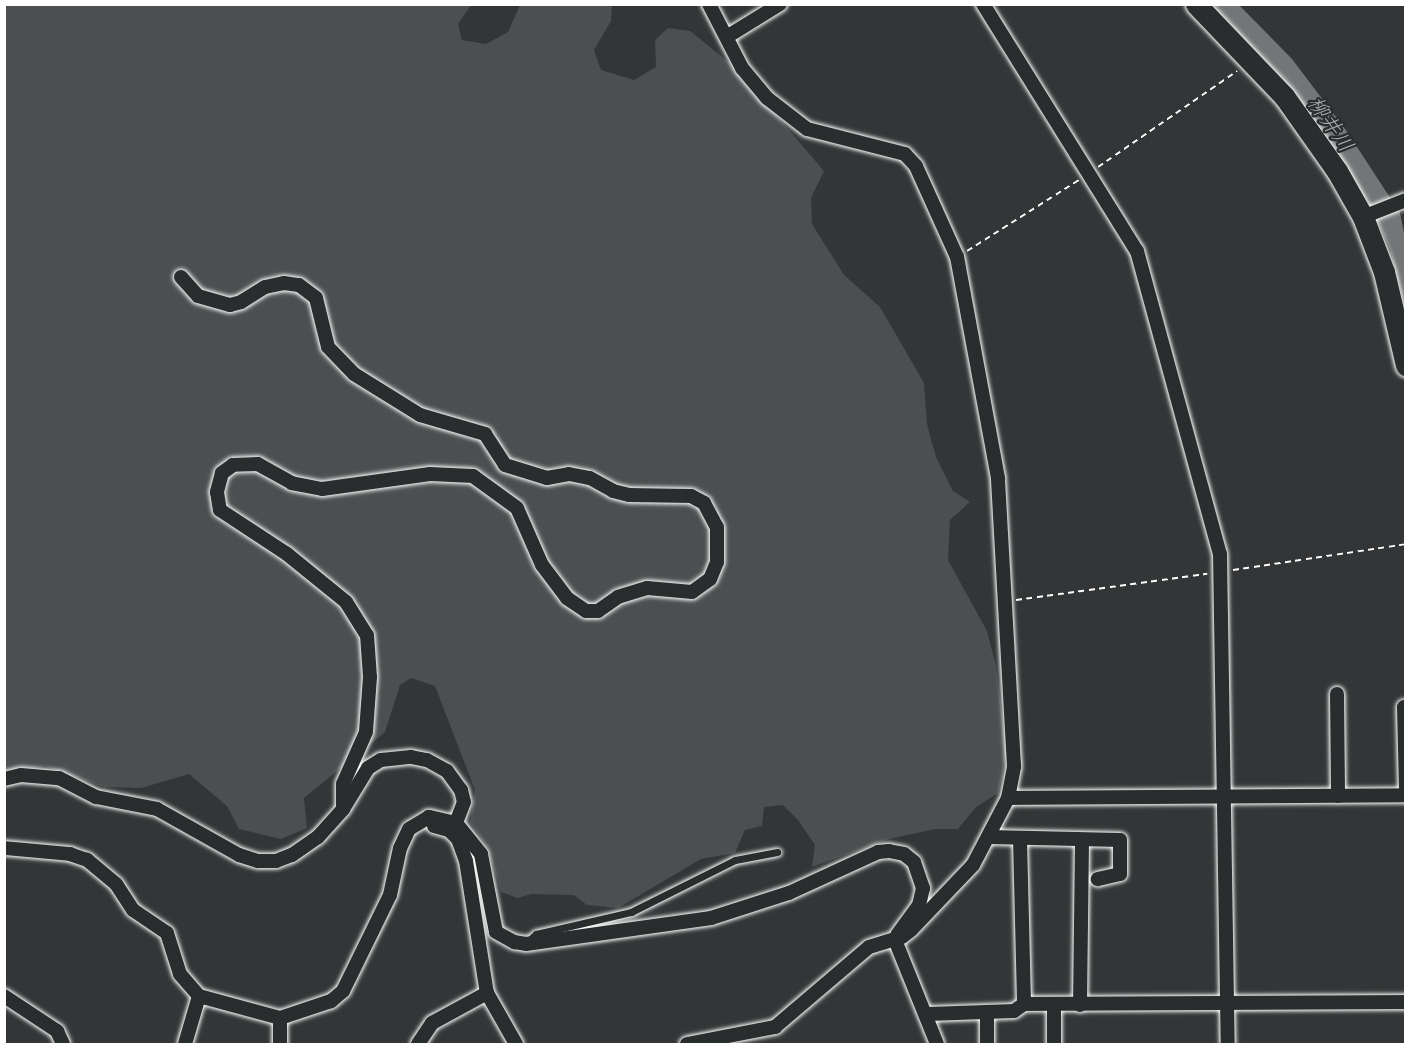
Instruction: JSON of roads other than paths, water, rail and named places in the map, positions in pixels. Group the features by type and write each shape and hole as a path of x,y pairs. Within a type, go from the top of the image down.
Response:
{"main road":[{"path":"1196,4 1253,60 1311,132 1367,216 1384,272 1406,364"}],"street":[{"path":"687,1044 775,1027 869,947 895,940 911,930 957,885 990,837 1008,798 1014,766 998,478 957,257 915,166 905,154 807,129 767,98 742,68 728,46 728,36 709,4"},
{"path":"728,36 780,4"},
{"path":"983,4 1090,173 1144,266 1223,571 1228,1044"},
{"path":"1367,216 1402,202"},
{"path":"181,277 198,296 230,305 241,302 265,287 284,283 299,285 316,298 328,347 354,374 420,415 485,434 505,465 547,478 568,474 590,478 613,491 629,495 692,496 704,503 717,527 717,562 710,579 692,592 647,588 618,597 598,611 586,611 567,598 542,565 517,508 473,476 430,474 322,489 292,483 258,464 233,465 222,473 217,492 220,510 287,555 346,602 367,635 370,677 366,732 356,763 343,784 343,809"},
{"path":"1337,694 1338,796"},
{"path":"1404,707 1406,787"},
{"path":"4,779 21,775 59,778 96,797 157,809 239,855 258,861 276,861 292,855 318,837 343,809 368,768 381,760 411,757 447,771 461,790 464,802 456,823"},
{"path":"1008,798 1406,795"},
{"path":"4,848 70,854 104,871 133,910 167,933 180,975 199,996 280,1018 331,1001 343,991 390,896 403,838 417,824 429,817 456,823 469,835 481,854 496,932 526,944 711,918 789,893 878,852 889,851 904,854 914,862 923,888 919,905 895,940"},
{"path":"417,824 440,826 458,839 466,861 487,993 516,1044"},
{"path":"990,837 1120,840 1120,874 1098,879"},
{"path":"1020,839 1024,1004"},
{"path":"1080,1005 1082,840"},
{"path":"895,940 928,1014 938,1044"},
{"path":"418,1044 432,1023 487,993"},
{"path":"4,996 57,1031 63,1044"},
{"path":"185,1044 199,996"},
{"path":"928,1014 1014,1011 1024,1004 1228,1006 1406,1002"},
{"path":"1054,1005 1054,1044"},
{"path":"987,1012 987,1044"},
{"path":"280,1018 280,1044"}],"lane":[{"path":"526,944 536,934 632,912 735,860 777,852"}],"water":[{"name":"柳井川","path":"1211,5 1239,5 1292,59 1348,133 1400,213 1405,238 1405,308 1390,249 1372,208 1301,105"}]}
